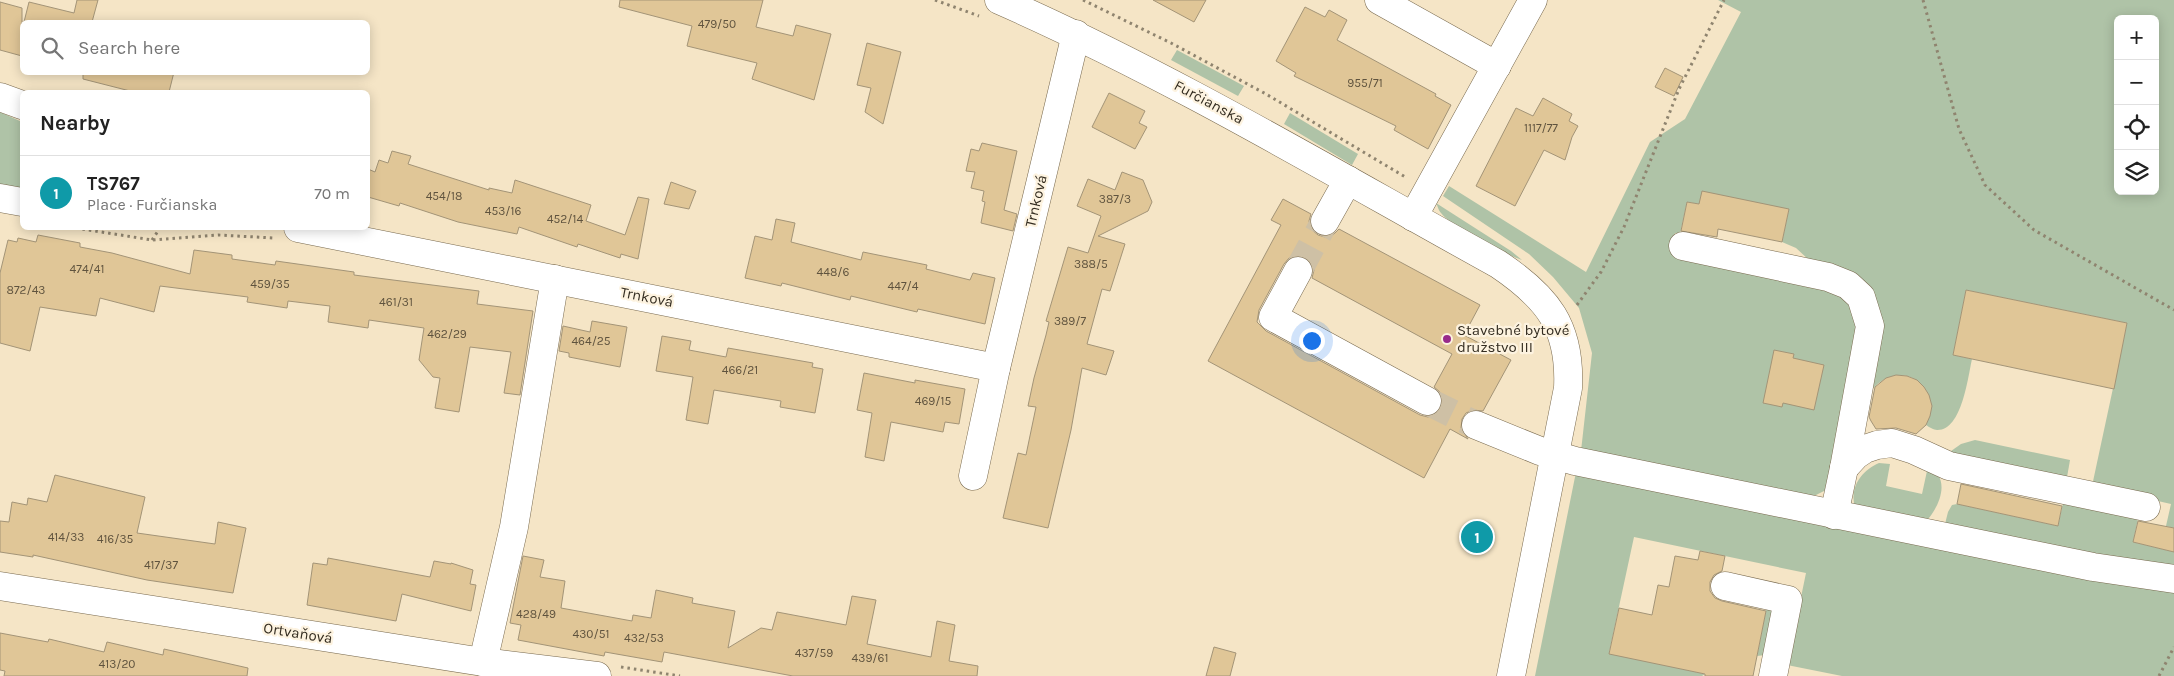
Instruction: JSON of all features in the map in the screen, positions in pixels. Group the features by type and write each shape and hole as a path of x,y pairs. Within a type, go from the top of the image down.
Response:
{"street":[{"path":"1379,0 1496,66"},
{"path":"1413,217 1533,0"},
{"name":"Furčianska","path":"991,9 1076,34 1246,122 1498,264 1527,284 1550,310 1564,340 1569,363 1568,388 1511,676"},
{"name":"Trnková","path":"973,476 996,368 1076,34"},
{"path":"0,96 20,105"},
{"path":"1325,221 1348,180"},
{"path":"0,198 20,202"},
{"name":"Trnková","path":"308,230 996,368"},
{"path":"1684,246 1828,277 1848,285 1861,297 1870,326 1834,515"},
{"path":"1298,271 1273,317 1427,400"},
{"path":"483,662 514,527 555,279"},
{"path":"1476,425 1556,456 1834,515 2093,567 2174,579"},
{"path":"1844,468 1856,455 1866,449 1877,445 1892,444 1914,450 1949,466 2146,507"},
{"name":"Ortvaňová","path":"0,586 483,662 597,676"},
{"path":"1725,586 1788,600 1772,676"}],"path":[{"path":"935,0 991,9"},
{"path":"1575,308 1601,272 1624,226 1679,89 1724,0"},
{"path":"1923,0 1959,129 1985,185 2034,230 2174,310"},
{"path":"152,240 159,230"},
{"path":"2159,676 2174,647"},
{"path":"618,676 620,667 680,676"}],"green space":[{"path":"1718,0 2174,0 2174,528 2166,526 2171,504 2092,486 2127,323 1966,290 1953,355 1972,359 1966,390 1958,413 1952,422 1946,428 1934,430 1926,425 1930,411 1929,398 1924,387 1916,380 1905,376 1894,376 1882,381 1871,391 1875,321 1796,248 1782,242 1789,209 1687,202 1680,234 1675,233 1673,250 1832,285 1863,321 1830,488 1804,501 1581,451 1592,353 1579,308 1553,277 1529,254 1443,196 1449,186 1586,272 1650,142 1685,119 1741,12"},
{"path":"1177,50 1244,86 1238,96 1171,60"},
{"path":"0,112 20,121 20,188 0,184"},
{"path":"1290,113 1358,154 1352,165 1284,124"},
{"path":"1436,203 1522,260 1491,246 1456,226 1439,211"},
{"path":"1975,440 2070,460 2066,483 1944,456 1961,444"},
{"path":"1879,463 1890,464 1886,486 1922,494 1927,471 1938,475 1941,480 1940,498 1935,510 1928,519 1856,510 1854,495 1857,482 1866,471"},
{"path":"1576,472 2174,585 2174,676 1842,676 1787,665 1806,573 1634,537 1609,653 1705,674 1702,676 1535,676"},
{"path":"2063,503 2138,519 2133,542 2174,552 2174,572 1943,532 1948,512 1952,505 1957,504 2058,526"},
{"path":"1767,605 1776,609 1765,655 1757,656"}],"building":[{"path":"77,0 98,0 93,20 24,20 29,2 74,13"},
{"path":"620,0 763,0 756,27 793,36 796,25 831,34 814,100 752,79 757,63 687,46 692,26 619,7"},
{"path":"1153,0 1206,0 1194,22"},
{"path":"0,2 22,8 22,20 20,20 20,55 0,50"},
{"path":"1305,7 1325,17 1329,10 1347,20 1337,40 1436,94 1435,96 1451,105 1428,149 1394,130 1396,126 1294,76 1296,73 1276,61"},
{"path":"867,43 901,52 883,124 865,112 871,88 857,85"},
{"path":"1665,68 1683,77 1674,96 1655,87"},
{"path":"83,75 173,75 170,90 126,90 83,79"},
{"path":"1109,93 1145,111 1139,123 1147,127 1135,149 1092,127"},
{"path":"1543,98 1572,114 1569,121 1578,126 1572,137 1565,160 1544,150 1515,206 1476,186 1516,108 1533,116"},
{"path":"982,143 1017,151 1004,210 1017,214 1013,231 981,223 985,202 982,201 984,191 971,188 975,172 966,171 971,149 979,151"},
{"path":"392,151 411,156 408,164 489,190 489,188 512,193 515,180 591,205 586,221 625,235 638,197 649,199 638,259 621,254 620,258 578,244 577,247 519,227 517,234 458,222 400,203 399,206 370,198 370,170 375,172 379,160 388,163"},
{"path":"1122,172 1143,180 1152,202 1148,211 1098,236 1125,244 1110,291 1102,289 1087,344 1114,351 1106,375 1082,368 1071,430 1048,528 1003,518 1018,453 1026,455 1036,407 1028,406 1049,322 1046,321 1068,247 1088,253 1101,216 1077,206 1088,179 1115,190"},
{"path":"671,182 696,191 689,209 664,204"},
{"path":"1702,191 1789,209 1782,242 1718,229 1717,237 1681,231 1687,202 1699,204"},
{"name":"Stavebné bytové družstvo III","path":"1283,199 1311,214 1309,221 1311,229 1318,235 1325,237 1333,235 1339,229 1480,305 1464,335 1511,360 1483,411 1473,410 1466,413 1462,419 1461,428 1468,439 1450,429 1424,478 1208,361 1281,225 1271,220","holes":["1297,255 1305,257 1311,262 1314,270 1312,278 1452,354 1434,387 1440,392 1443,400 1441,408 1436,414 1428,417 1420,415 1266,331 1257,322 1259,310 1284,264 1289,258"]},
{"path":"776,219 795,223 791,242 861,260 863,252 927,265 926,269 970,280 973,273 995,278 985,324 918,309 917,312 851,296 850,300 782,283 781,286 745,278 755,236 772,240"},
{"path":"38,235 80,243 80,247 112,253 190,274 194,250 232,255 232,259 275,265 276,261 354,272 354,275 479,291 477,304 533,311 520,395 504,393 511,352 470,347 459,412 435,408 440,378 433,377 419,360 424,328 369,320 368,328 328,322 330,306 288,301 287,308 247,302 248,297 160,286 154,312 100,298 96,316 40,307 30,351 0,343 0,273 8,240 17,242 18,238 36,242"},
{"path":"1966,290 2127,323 2114,389 1953,355"},
{"path":"592,321 627,327 620,367 569,357 569,353 559,351 563,326 590,332"},
{"path":"662,336 691,341 689,350 726,357 728,348 813,363 812,367 823,369 815,413 780,407 781,401 714,390 708,424 686,420 693,377 656,371"},
{"path":"1774,350 1794,354 1793,358 1824,365 1814,410 1783,403 1782,407 1763,403"},
{"path":"864,373 915,383 915,380 965,389 959,424 945,422 943,432 891,422 884,461 865,457 872,413 857,410"},
{"path":"1896,375 1907,376 1917,380 1929,395 1932,406 1930,416 1926,425 1916,434 1896,428 1876,429 1869,417 1875,387 1886,378"},
{"path":"55,475 145,497 137,533 215,544 218,522 246,528 233,593 147,580 33,555 33,557 0,552 0,521 9,522 12,502 27,505 28,498 47,502"},
{"path":"1961,484 2062,506 2058,526 1957,504"},
{"path":"1471,521 1494,534 1484,553 1460,541"},
{"path":"2138,521 2174,528 2174,552 2133,542"},
{"path":"1700,551 1725,556 1722,571 1714,575 1710,582 1710,591 1715,598 1766,611 1753,676 1705,676 1705,674 1609,654 1619,608 1652,615 1658,585 1669,587 1675,556 1698,560"},
{"path":"523,556 544,560 540,577 565,581 561,608 632,621 633,615 651,618 656,590 693,598 692,603 735,611 728,648 761,628 772,630 777,612 846,625 852,596 876,600 867,644 931,657 937,621 955,625 949,661 978,666 977,676 793,676 664,652 662,662 605,652 604,656 518,640 521,625 510,623"},
{"path":"328,558 430,577 434,561 451,563 473,570 470,584 476,585 471,611 402,594 396,621 307,605 313,563 327,565"},
{"path":"0,633 48,642 49,639 104,652 107,642 163,655 164,649 248,668 247,676 4,676 5,671 0,670"},
{"path":"1214,647 1236,653 1230,676 1206,676"}],"tunnel":[{"path":"1298,271 1325,221"},
{"path":"1427,401 1476,425"}],"place":[{"name":"Stavebné bytové družstvo III","path":"1447,339"},
{"name":"TS767","path":"1477,537"}]}
